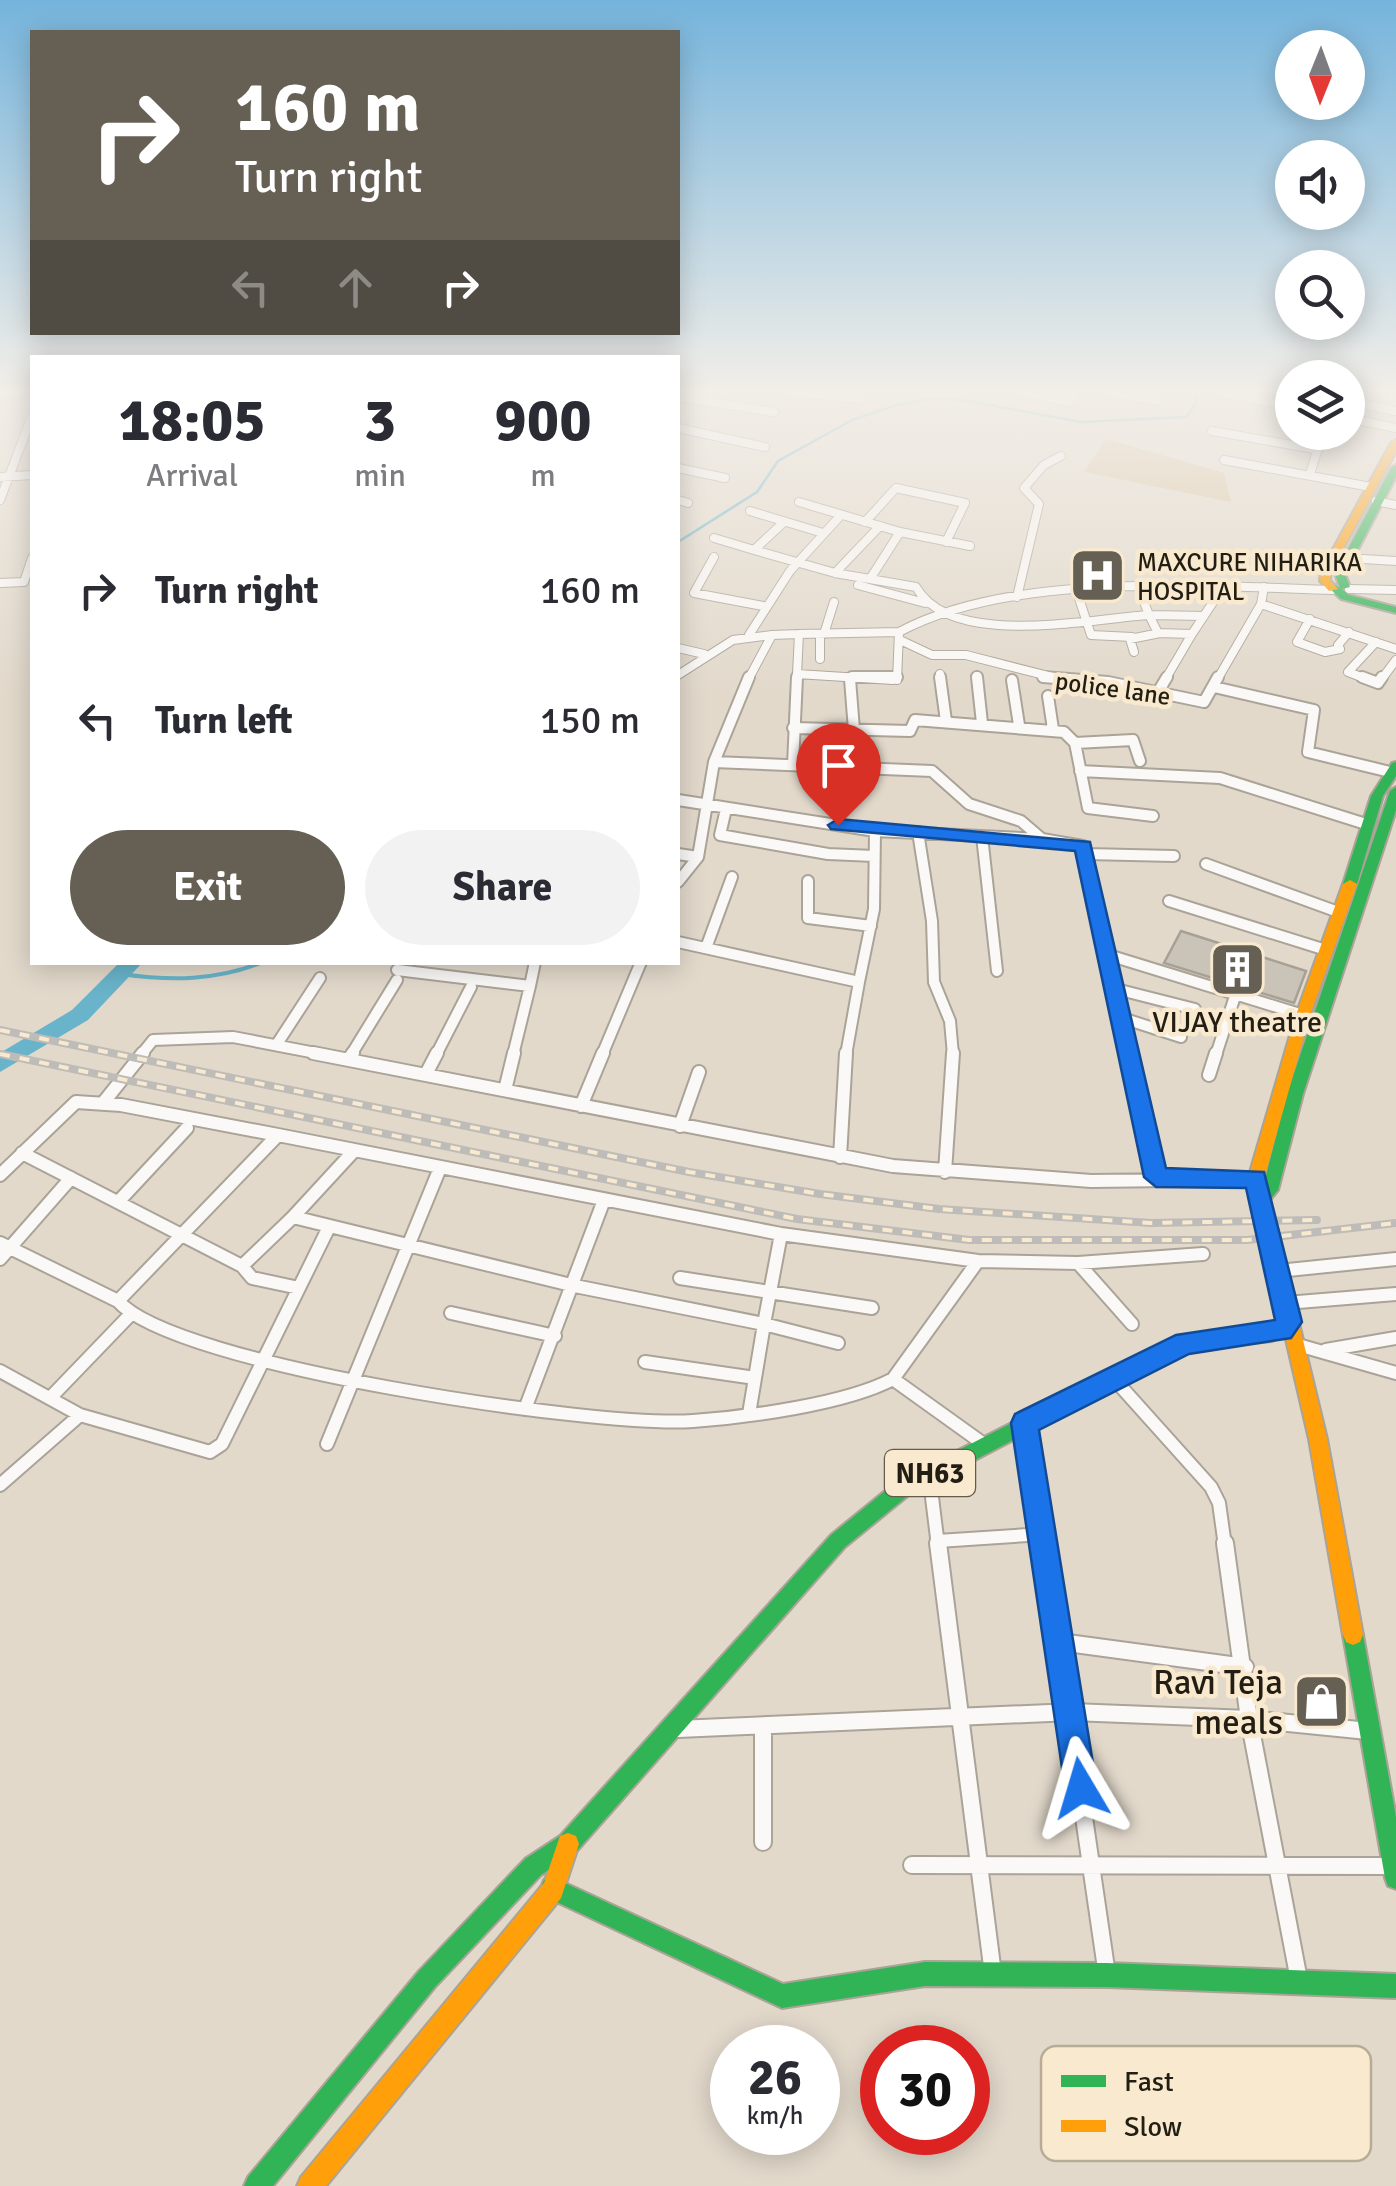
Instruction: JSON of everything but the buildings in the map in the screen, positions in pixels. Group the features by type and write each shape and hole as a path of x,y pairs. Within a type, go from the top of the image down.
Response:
{"main road":[{"path":"1342,590 1340,574 1374,494"},
{"path":"1374,494 1326,571 1325,581 1396,607"},
{"path":"1260,1200 1270,1190 1295,1094 1383,823 1393,769"},
{"path":"1395,1872 1298,1346 1256,1178 1326,950 1396,791"},
{"name":"NH63","path":"257,2186 427,1979 533,1866 568,1844 838,1541 903,1488 1024,1423 1186,1344 1272,1334 1290,1322"},
{"name":"NH63","path":"310,2186 553,1890 568,1844"},
{"path":"533,1866 553,1890 782,1996 925,1974 1108,1975 1390,1986 1396,1972"}],"street":[{"path":"865,522 891,493"},
{"path":"918,493 965,504 946,542"},
{"path":"1017,597 1038,504 1028,493"},
{"path":"1371,493 1396,506"},
{"path":"680,501 688,503"},
{"path":"799,502 900,532 970,546"},
{"path":"750,511 823,532"},
{"path":"749,635 763,606 794,561 841,514"},
{"path":"754,550 784,522"},
{"path":"835,573 880,526"},
{"path":"870,579 900,532"},
{"path":"714,538 835,573 916,587 925,603"},
{"path":"714,556 694,593 763,606"},
{"path":"1346,558 1396,562"},
{"path":"0,583 24,582 30,564"},
{"path":"858,585 925,603 937,612 978,626 1149,614 1204,616"},
{"path":"680,673 704,654 749,635 899,636 937,612 1017,597 1223,587 1396,590"},
{"path":"1158,692 1223,587"},
{"name":"police lane","path":"899,636 936,658 954,660 966,656 1049,679 1158,692 1204,702 1261,604 1264,587"},
{"path":"1139,590 1160,633"},
{"path":"1077,592 1094,638 1192,634"},
{"path":"820,659 822,634 834,602"},
{"path":"1261,604 1396,649"},
{"path":"1310,619 1297,642 1334,652 1349,632"},
{"path":"792,766 799,634"},
{"path":"680,880 698,857 714,762 739,696 772,635"},
{"path":"797,674 894,682 899,636"},
{"path":"1132,637 1129,640 1134,652"},
{"path":"1376,642 1348,672 1378,683 1396,660"},
{"path":"680,648 704,654"},
{"path":"940,674 946,721"},
{"path":"977,676 982,723"},
{"path":"850,679 854,730"},
{"path":"1012,680 1019,725"},
{"path":"1214,686 1314,710 1308,752 1393,769"},
{"path":"1048,696 1053,729"},
{"path":"792,728 910,731 913,720 1019,725 1053,729 1075,743 1133,740 1140,762"},
{"path":"1075,743 1088,808 1153,816"},
{"path":"714,762 932,771 942,775 967,803 1037,828 1042,839"},
{"path":"1080,771 1220,778 1383,823"},
{"path":"680,800 875,830 1081,844 1156,1177"},
{"path":"726,810 720,835 828,854 874,856"},
{"path":"840,1157 846,1052 870,926 875,830"},
{"path":"918,832 932,922 934,982 950,1021 945,1172"},
{"path":"982,836 996,971"},
{"path":"680,854 698,857"},
{"path":"1086,854 1174,856"},
{"path":"1206,864 1342,913"},
{"path":"706,948 732,877"},
{"path":"808,881 808,918 870,926"},
{"path":"1169,901 1326,950"},
{"path":"680,942 859,982"},
{"path":"1105,954 1303,1015"},
{"path":"505,1090 534,965"},
{"path":"581,1106 640,965"},
{"path":"350,1059 397,975 530,986"},
{"path":"276,1044 320,978"},
{"path":"426,1074 471,987"},
{"path":"1112,988 1195,1010"},
{"path":"1209,1075 1236,993"},
{"path":"1119,1017 1180,1037"},
{"path":"103,1103 153,1040 204,1035 276,1044 840,1157 945,1172 1090,1181 1256,1178"},
{"path":"680,1126 699,1072"},
{"path":"0,1175 71,1104 103,1103 780,1234 978,1261 1078,1263 1204,1254"},
{"path":"119,1201 187,1128"},
{"path":"118,1302 278,1135"},
{"path":"22,1153 242,1266 252,1278 299,1288"},
{"path":"242,1266 352,1153"},
{"path":"326,1444 350,1377 440,1168"},
{"path":"71,1178 3,1250 118,1302 130,1315 187,1340 264,1360 581,1418 673,1421 749,1414 865,1394 893,1380 978,1261"},
{"path":"525,1409 575,1286 604,1200"},
{"path":"293,1217 575,1286 838,1343"},
{"path":"0,1371 80,1415 210,1452 222,1444 329,1227"},
{"path":"749,1414 780,1234"},
{"path":"1278,1271 1396,1259"},
{"path":"1078,1263 1132,1324"},
{"path":"680,1278 872,1308"},
{"path":"1285,1304 1396,1294"},
{"path":"452,1313 555,1336"},
{"path":"51,1397 130,1315"},
{"path":"1324,1351 1396,1338"},
{"path":"1298,1346 1396,1374"},
{"path":"645,1362 755,1378"},
{"path":"893,1380 985,1445"},
{"path":"1115,1380 1211,1486 1219,1503 1245,1667 1249,1718 1300,1980"},
{"path":"0,1485 80,1415"},
{"path":"1024,1423 1072,1712 1108,1975"},
{"path":"930,1474 993,1974"},
{"path":"938,1541 1043,1534"},
{"path":"1060,1642 1245,1667"},
{"path":"671,1729 960,1720 1072,1712 1249,1718 1368,1730"},
{"path":"762,1728 763,1842"},
{"path":"912,1864 1276,1864 1395,1872"}],"shaded area":[{"path":"1187,493 1229,493 1231,502"}],"waterway":[{"path":"680,541 755,493"},
{"path":"0,1064 80,1015 130,965"},
{"path":"121,974 193,978 254,965"}],"railway":[{"path":"0,1030 689,1172 820,1194 939,1209 1151,1223 1317,1220"},
{"path":"0,1054 797,1219 969,1240 1247,1240 1396,1223"}],"traffic: fast":[{"path":"1345,587 1340,574 1383,493"},
{"path":"1333,587 1345,597 1396,610"},
{"path":"1350,884 1377,796 1396,766"},
{"path":"1260,1200 1270,1190 1295,1094 1396,791"},
{"path":"257,2186 427,1979 533,1867 568,1844 838,1541 903,1488 1076,1398"},
{"path":"1353,1635 1396,1878"},
{"path":"552,1888 782,1996 925,1974 1107,1975 1396,1986"}],"traffic: slow":[{"path":"1333,589 1325,581 1326,571 1369,493"},
{"path":"1076,1398 1185,1343 1272,1334 1290,1321 1256,1179 1303,1015 1350,884"},
{"path":"1290,1321 1318,1439 1353,1635"},
{"path":"310,2186 553,1890 568,1844"}],"place":[{"name":"MAXCURE NIHARIKA HOSPITAL","path":"1098,576"},
{"name":"VIJAY theatre","path":"1237,969"},
{"name":"Ravi Teja meals","path":"1322,1702"}],"route":[{"path":"838,825 1042,839 1084,846 1156,1177 1256,1178 1275,1252 1290,1322 1282,1330 1186,1344 1024,1423 1081,1788"}]}
